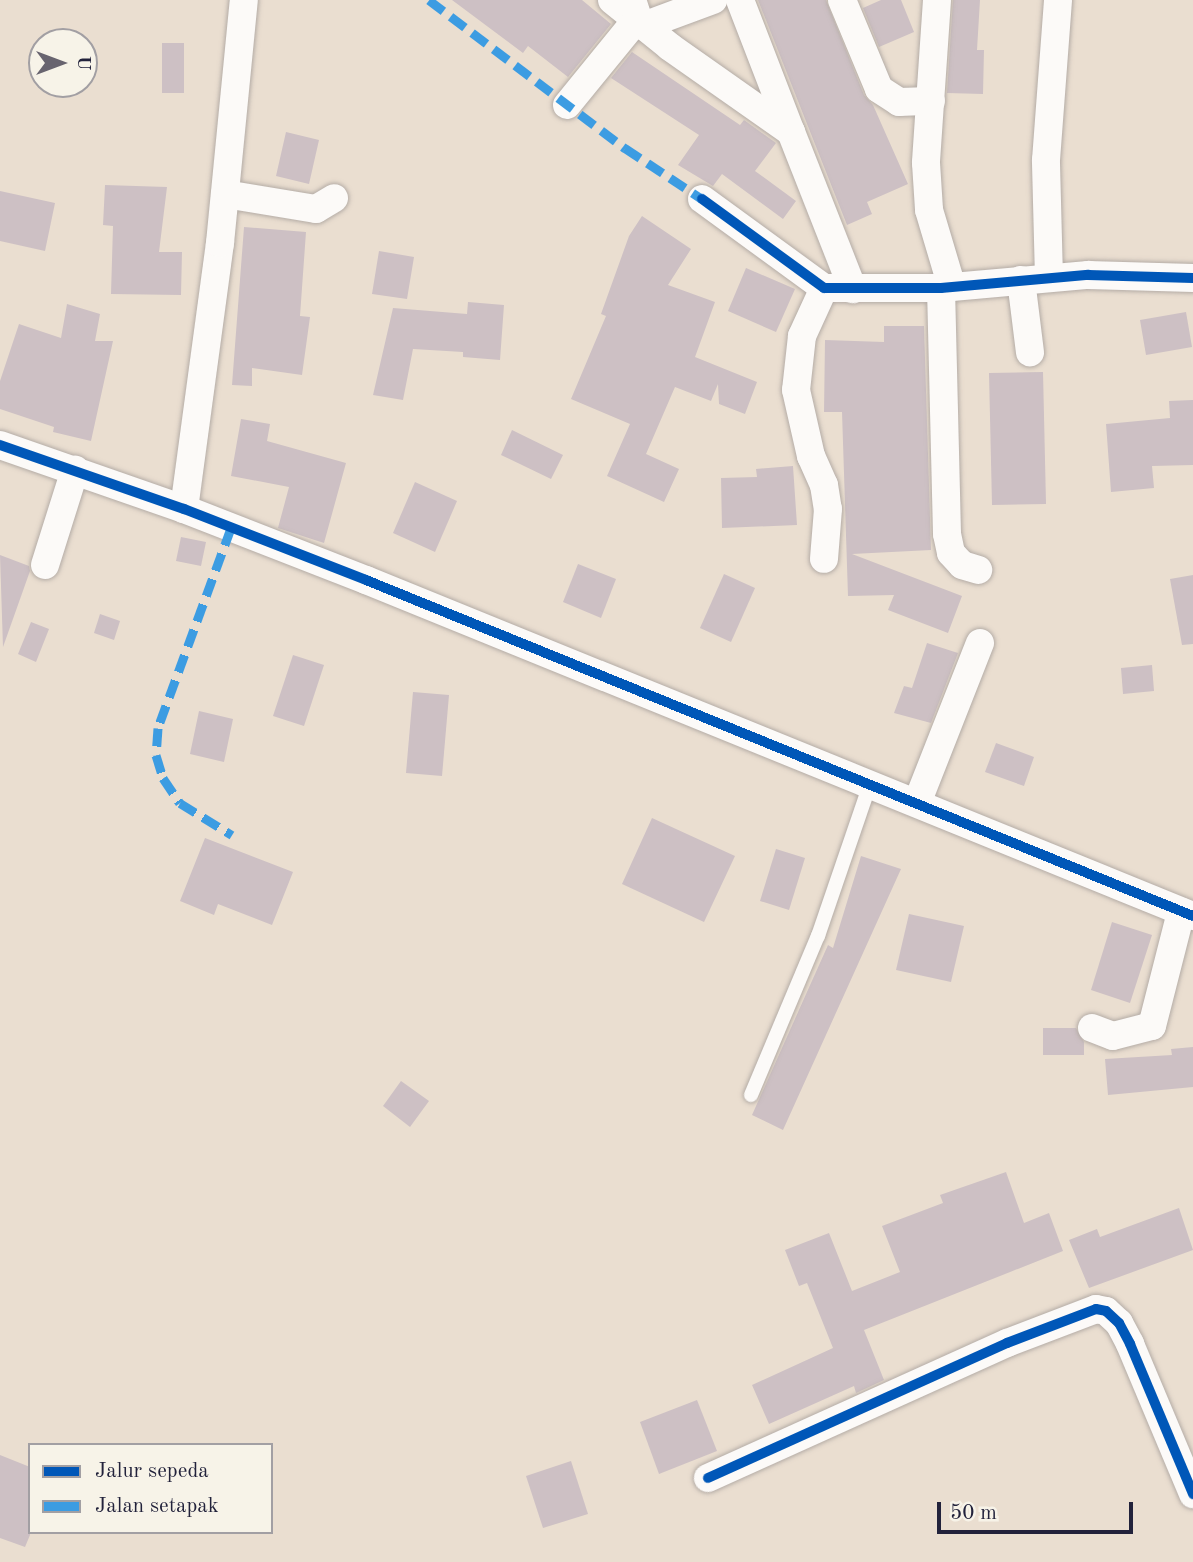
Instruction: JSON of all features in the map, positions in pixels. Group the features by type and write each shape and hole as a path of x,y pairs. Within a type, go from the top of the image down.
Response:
{"street":[{"path":"184,509 225,194 244,0"},
{"path":"612,0 638,15 791,132"},
{"path":"567,105 638,15 713,0"},
{"path":"740,0 853,289"},
{"path":"842,0 879,89 899,102 931,101"},
{"path":"937,0 926,163 929,210 946,288 947,534 951,553 962,565 978,570"},
{"path":"1030,352 1058,0"},
{"path":"225,194 316,209 334,198"},
{"path":"702,199 824,288 946,288 1035,279 1193,278"},
{"path":"824,288 802,336 796,390 828,509 824,559"},
{"path":"0,445 184,509 1187,914 1152,1026 1113,1036 1092,1028"},
{"path":"45,565 75,470"},
{"path":"917,803 979,643"},
{"path":"708,1478 1007,1343 1096,1309 1106,1311 1119,1323 1193,1494"}],"lane":[{"path":"751,1095 818,936 870,784"}],"building":[{"path":"452,0 582,0 611,24 568,77 528,46 523,53"},
{"path":"758,0 826,0 864,95 873,105 908,184 867,202 872,214 847,225"},
{"path":"881,0 901,0 914,32 879,47 863,8"},
{"path":"953,0 980,0 977,50 984,50 983,94 947,93"},
{"path":"162,43 184,43 184,93 162,93"},
{"path":"632,52 740,125 744,120 776,143 755,171 796,201 783,219 722,174 713,186 678,165 699,135 611,78"},
{"path":"286,132 319,140 309,184 276,176"},
{"path":"105,185 167,187 159,252 182,252 181,295 111,294 113,226 103,225"},
{"path":"0,191 55,203 45,251 0,241"},
{"path":"642,216 691,249 668,285 715,302 695,357 757,382 745,414 719,404 718,384 711,401 675,387 646,454 679,469 664,502 607,476 630,424 571,399 606,316 601,314 629,236"},
{"path":"244,227 306,232 300,316 310,317 302,375 252,368 252,386 232,385"},
{"path":"379,251 414,257 407,299 372,294"},
{"path":"746,268 795,289 776,332 728,311"},
{"path":"468,302 504,305 500,360 463,357 463,352 413,349 403,400 373,395 393,308 467,314"},
{"path":"67,304 100,314 95,341 113,341 91,441 53,432 54,427 0,409 0,381 19,324 61,338"},
{"path":"1186,312 1192,347 1146,355 1140,320"},
{"path":"884,326 924,326 931,550 852,554 962,596 948,633 888,610 894,595 848,596 842,412 824,412 825,340 884,342"},
{"path":"1043,372 1046,504 992,505 989,373"},
{"path":"1193,400 1193,465 1152,466 1154,488 1111,492 1106,424 1170,418 1169,401"},
{"path":"241,419 270,424 267,441 346,463 324,543 278,528 289,487 231,476"},
{"path":"512,430 563,455 551,479 501,455"},
{"path":"793,466 797,525 722,528 721,478 757,477 756,469"},
{"path":"415,482 457,501 435,552 393,533"},
{"path":"181,537 206,542 201,566 176,561"},
{"path":"0,555 29,566 30,571 3,647"},
{"path":"578,564 616,579 601,618 563,602"},
{"path":"724,574 755,588 731,642 700,628"},
{"path":"1193,575 1193,644 1182,645 1170,579"},
{"path":"100,614 120,621 114,640 94,633"},
{"path":"31,622 49,629 36,662 18,654"},
{"path":"927,643 958,653 931,723 894,713 904,686 912,688"},
{"path":"293,655 324,665 304,726 273,716"},
{"path":"1152,665 1154,691 1123,694 1121,668"},
{"path":"413,692 449,695 442,776 406,773"},
{"path":"199,711 233,719 224,762 190,754"},
{"path":"996,743 1034,757 1024,786 985,772"},
{"path":"652,818 735,856 704,922 622,884"},
{"path":"205,838 293,872 272,925 218,904 214,915 180,901"},
{"path":"776,849 805,858 789,910 760,901"},
{"path":"861,856 901,869 783,1130 752,1115 828,945 833,948"},
{"path":"909,914 964,926 951,982 896,970"},
{"path":"1112,922 1152,935 1130,1003 1091,990"},
{"path":"1043,1028 1076,1028 1084,1042 1084,1055 1043,1055"},
{"path":"1193,1047 1193,1087 1108,1095 1105,1059 1172,1055 1171,1049"},
{"path":"401,1081 429,1101 410,1127 383,1106"},
{"path":"1006,1172 1024,1223 1049,1213 1063,1251 864,1330 884,1380 856,1393 854,1386 769,1424 752,1385 833,1348 807,1283 799,1286 785,1250 829,1233 852,1291 900,1272 882,1226 943,1203 940,1195"},
{"path":"1179,1208 1193,1250 1089,1288 1069,1240 1097,1229 1100,1237"},
{"path":"697,1400 717,1451 659,1474 640,1422"},
{"path":"0,1455 28,1466 30,1535 25,1547 0,1538"},
{"path":"571,1461 588,1514 543,1528 526,1476"}],"marked path":[{"path":"429,0 625,148 702,199"},
{"path":"231,528 158,728 156,755 163,778 180,803 232,835"}],"cycle path":[{"path":"702,199 824,288 941,288 1088,275 1193,278"},
{"path":"0,445 184,509 366,580 1193,916"},
{"path":"708,1478 1007,1343 1096,1309 1106,1311 1119,1323 1193,1494"}]}
